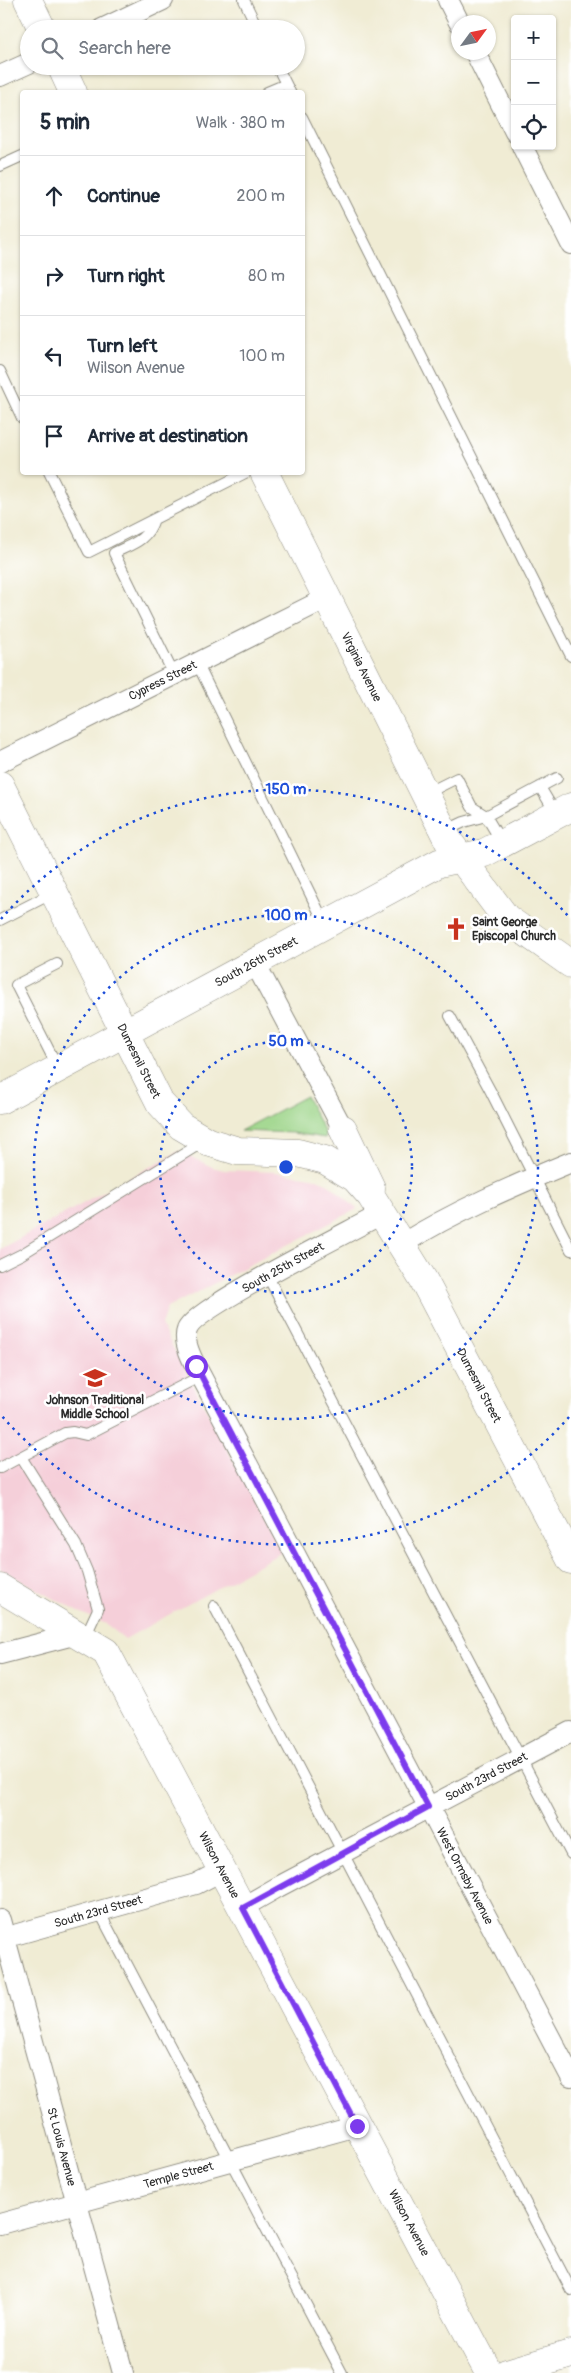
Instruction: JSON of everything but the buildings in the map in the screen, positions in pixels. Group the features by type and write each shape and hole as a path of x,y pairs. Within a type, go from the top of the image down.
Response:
{"main road":[{"path":"28,0 38,20"},
{"path":"65,75 72,90"},
{"name":"Virginia Avenue","path":"266,475 444,832 488,897 506,918 571,964"},
{"name":"Dumesnil Street","path":"0,785 160,1103 181,1126 205,1140 238,1151 298,1153 332,1163 355,1178 383,1213"},
{"name":"South 26th Street","path":"0,1100 440,863 484,853 564,811"},
{"name":"Dumesnil Street","path":"343,1129 383,1213 424,1281 571,1560"},
{"name":"Wilson Avenue","path":"0,1588 106,1652 113,1663 489,2373"},
{"path":"507,2373 571,2354"}],"street":[{"path":"115,20 136,6 163,0"},
{"path":"448,0 456,15"},
{"path":"479,60 511,124"},
{"path":"0,76 20,67"},
{"path":"524,150 571,244"},
{"name":"Cypress Street","path":"0,762 327,598"},
{"name":"Dumesnil Street","path":"255,963 343,1129"},
{"path":"402,1244 432,1226 571,1162"},
{"name":"South 25th Street","path":"188,1328 201,1314 383,1213"},
{"name":"West Ormsby Avenue","path":"188,1328 186,1333 189,1350 201,1376 571,2077"},
{"path":"0,1654 81,1636"},
{"name":"South 23rd Street","path":"243,1908 341,1853 571,1732"},
{"name":"South 23rd Street","path":"2,1932 99,1911 196,1884 223,1870"},
{"name":"St Louis Avenue","path":"2,1932 123,2373"},
{"name":"Temple Street","path":"0,2224 357,2126"}],"lane":[{"path":"244,0 254,20"},
{"path":"282,75 288,88"},
{"path":"305,124 571,656"},
{"path":"0,166 20,157"},
{"path":"0,371 20,414"},
{"path":"50,475 89,552 241,475"},
{"path":"154,520 150,532 141,539 114,553 174,675"},
{"path":"197,663 326,925"},
{"path":"425,794 457,778 472,807 486,816 502,844"},
{"path":"444,832 464,822 486,816 557,778"},
{"path":"540,787 564,811"},
{"path":"0,920 54,892"},
{"path":"56,964 16,985 58,1069"},
{"path":"450,1016 491,1092 571,1250"},
{"path":"0,1265 30,1249 205,1140"},
{"path":"267,1276 571,1854"},
{"path":"0,1468 64,1433 73,1432 86,1436 201,1376"},
{"path":"21,1457 76,1545 87,1571 98,1609 81,1636"},
{"path":"214,1606 341,1853 571,2290"},
{"path":"99,1911 228,2160 342,2373"}],"shaded area":[{"name":"Johnson Traditional Middle School","path":"179,1151 212,1167 224,1170 276,1172 312,1177 329,1184 357,1209 167,1308 161,1325 282,1552 125,1639 106,1624 77,1611 0,1569 0,1249"}],"green space":[{"path":"306,1096 326,1135 325,1138 293,1133 240,1131"}],"place":[{"name":"Saint George Episcopal Church","path":"456,929"},
{"name":"Johnson Traditional Middle School","path":"95,1378"}],"route":[{"path":"196,1366 428,1807 278,1887 243,1908 357,2126"}]}
